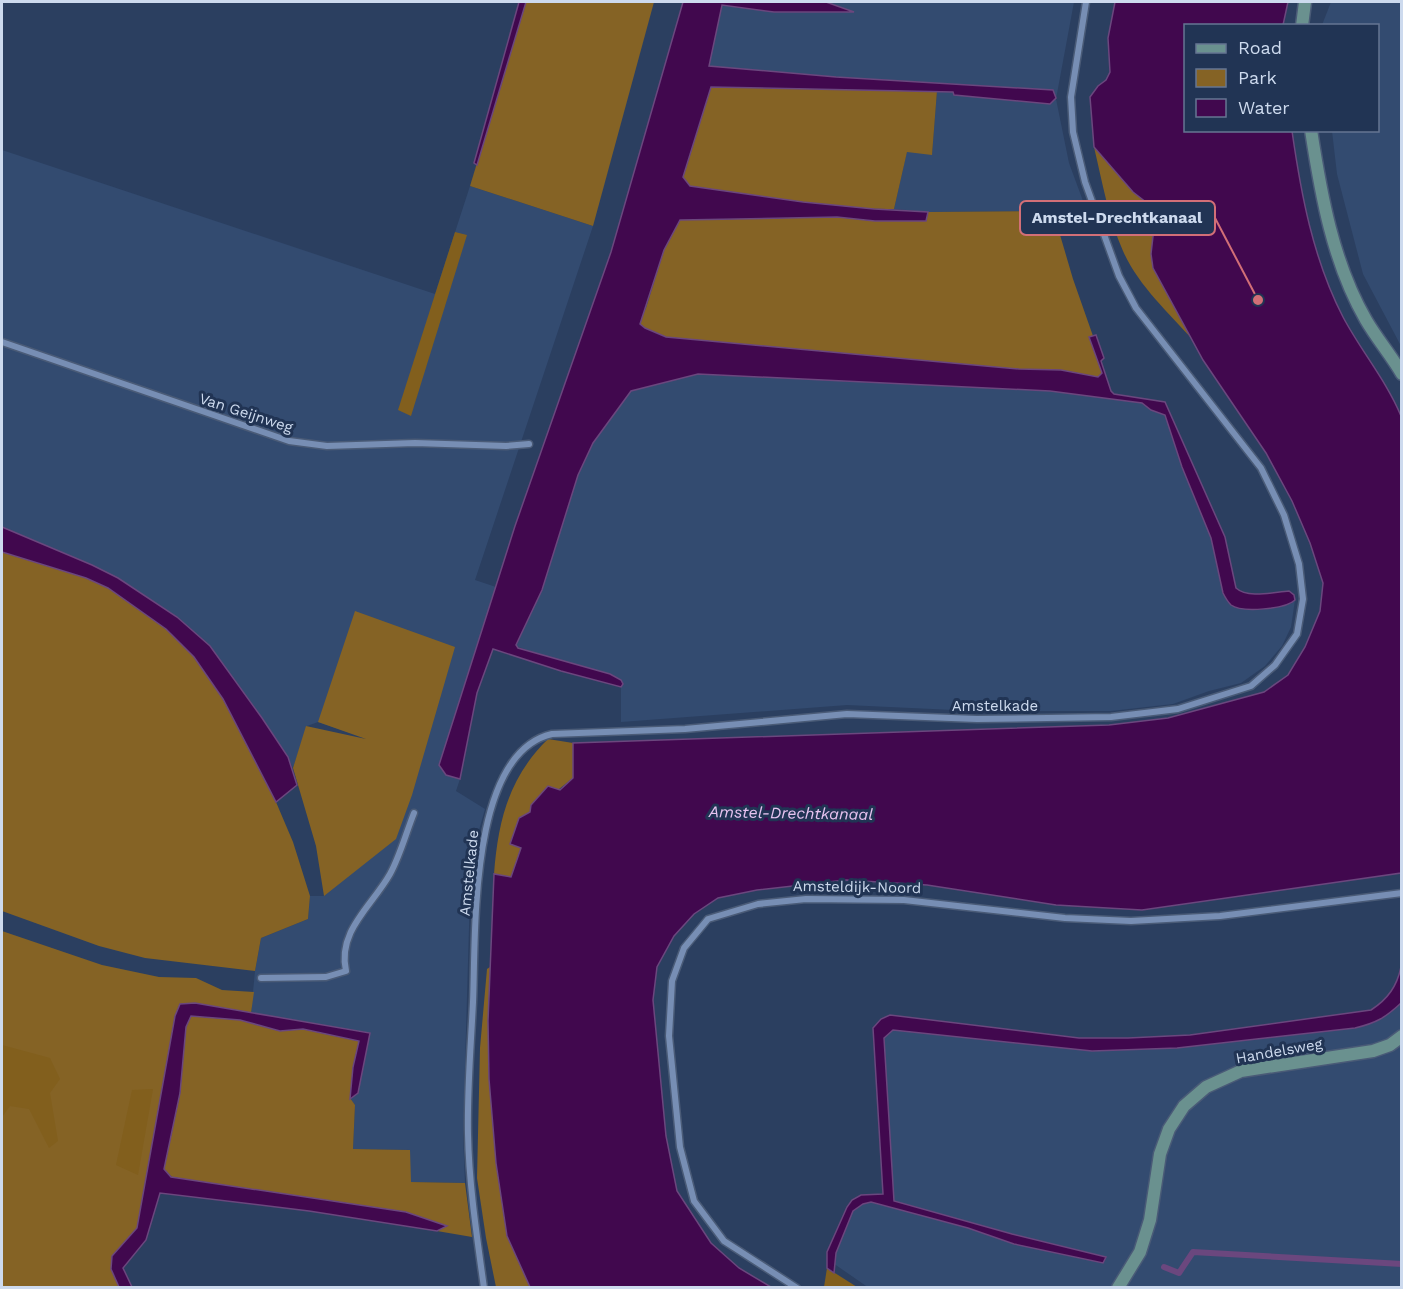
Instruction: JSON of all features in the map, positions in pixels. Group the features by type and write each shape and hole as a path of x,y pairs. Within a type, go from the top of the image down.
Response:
{"street":[{"name":"Amstelkade","path":"484,1287 472,1199 468,1133 478,873 485,826 496,792 510,767 527,745 539,737 552,734 685,729 847,714 977,719 1111,717 1178,709 1251,686 1275,665 1297,634 1303,599 1299,564 1284,515 1261,468 1136,308 1119,276 1085,182 1073,132 1071,97 1086,2"},
{"path":"1302,24 1305,2"},
{"path":"1311,132 1328,222 1344,273 1366,319 1401,374"},
{"name":"Van Geijnweg","path":"2,342 289,441 327,446 414,443 506,446 529,444"},
{"path":"261,978 326,977 346,971 343,959 350,930 391,873 414,813"},
{"name":"Amsteldijk-Noord","path":"797,1287 724,1241 694,1201 680,1147 669,1036 672,981 684,948 708,919 758,904 806,899 904,900 1065,918 1131,921 1220,916 1401,893"},
{"name":"Handelsweg","path":"1118,1287 1140,1252 1150,1220 1160,1154 1169,1129 1184,1106 1206,1087 1241,1071 1373,1051 1390,1045 1401,1036"}],"shaded area":[{"path":"827,2 1074,2 1056,99 1069,163 1083,201 1053,211 928,212 894,209 907,151 932,154 937,91 954,92 954,95 990,86 836,77 709,66 722,5 774,12 852,12"},
{"path":"1331,2 1401,2 1401,346 1363,274 1337,174 1332,132 1379,132 1379,24 1322,24"},
{"path":"2,150 435,294 470,186 593,226 475,580 496,587 439,765 446,775 460,779 456,791 485,809 471,858 463,1135 465,1183 410,1182 410,1150 353,1149 355,1105 350,1099 358,1093 370,1033 251,1013 261,938 308,919 310,896 324,896 374,741 318,722 307,726 293,768 262,718 210,646 177,617 118,578 2,527"},
{"path":"455,232 467,235 411,416 398,410"},
{"path":"698,374 1050,391 1142,403 1151,410 1165,415 1182,467 1211,538 1223,593 1231,605 1291,604 1295,600 1291,627 1282,646 1265,666 1241,683 1173,704 1111,711 975,711 847,705 621,722 621,687 623,684 516,646 542,590 578,475 593,443 631,391"},
{"path":"1401,983 1401,1287 869,1288 830,1261 855,1203 887,1196 878,1030 893,1020 1092,1046 1185,1043 1378,1015"},
{"path":"2,1045 50,1058 60,1079 50,1093 58,1141 49,1148 29,1109 10,1106 2,1117"},
{"path":"153,1089 138,1175 116,1165 132,1090"},
{"path":"827,1268 857,1287 824,1287"}],"green space":[{"path":"526,2 654,2 593,226 470,186"},
{"path":"711,87 937,91 932,155 907,152 894,209 817,205 690,186 683,178"},
{"path":"1094,147 1133,192 1147,203 1155,219 1153,268 1192,339 1154,298 1129,263 1106,200"},
{"path":"1053,211 1093,336 1090,337 1102,373 1098,377 1061,370 1019,369 666,337 639,323 664,250 680,220 837,217 875,221 926,221 928,212"},
{"path":"2,552 86,578 108,588 166,629 194,657 223,699 276,802 293,842 310,896 308,919 261,938 255,971 145,958 99,946 2,911"},
{"path":"355,611 455,647 412,795 396,839 324,896 316,846 293,768 306,726 366,739 318,722"},
{"path":"548,739 573,743 573,778 530,812 522,848 511,878 494,874 499,836 508,801 524,769"},
{"path":"2,931 102,965 159,977 196,978 222,990 254,992 251,1013 195,1003 180,1004 175,1016 137,1229 112,1256 111,1269 119,1287 2,1287"},
{"path":"490,967 489,1079 496,1163 507,1236 530,1287 496,1287 477,1178 480,1048 487,969"},
{"path":"191,1016 240,1020 280,1031 303,1029 359,1041 353,1067 350,1098 355,1105 353,1149 410,1150 411,1182 465,1183 472,1237 437,1231 446,1226 172,1177 164,1169 180,1094 186,1026"}],"water":[{"path":"519,2 526,2 477,165 474,163"},
{"path":"683,2 826,2 854,12 774,12 722,5 709,66 836,77 1053,90 1056,98 1050,104 954,95 953,92 711,87 683,177 690,186 803,202 928,212 926,221 875,221 837,217 680,220 664,250 640,324 666,337 1019,369 1061,370 1098,377 1102,373 1089,337 1096,335 1104,358 1101,361 1114,394 1165,402 1225,537 1236,588 1254,594 1289,591 1294,595 1295,600 1274,608 1244,609 1231,605 1223,593 1211,538 1182,467 1165,415 1151,410 1142,403 1050,391 698,374 631,391 593,443 578,475 542,590 516,645 518,648 610,674 621,680 623,684 621,687 561,671 493,649 477,693 460,779 446,775 439,765 515,526 611,252"},
{"path":"1115,2 1288,2 1283,24 1184,24 1184,132 1292,132 1304,202 1324,272 1343,317 1388,390 1401,416 1401,873 1142,910 1056,905 927,885 846,880 757,890 718,898 694,914 674,936 657,967 653,1000 666,1136 677,1191 711,1243 739,1268 771,1287 530,1287 507,1236 496,1163 489,1079 488,1021 494,874 511,877 521,848 510,844 519,818 530,812 531,805 548,786 560,790 573,778 573,743 1109,725 1168,718 1264,692 1288,675 1305,647 1320,611 1323,583 1310,543 1292,501 1266,453 1203,360 1153,268 1151,254 1155,219 1147,203 1133,192 1094,147 1090,97 1106,80 1110,72 1108,38"},
{"path":"2,527 118,578 177,617 210,646 262,718 288,757 297,785 276,802 223,699 194,657 166,629 108,588 86,578 2,552"},
{"path":"1401,967 1401,1003 1380,1019 1355,1028 1177,1048 1092,1051 893,1030 884,1038 894,1201 1106,1257 1103,1263 1014,1244 968,1228 871,1202 853,1211 836,1253 834,1273 827,1268 827,1252 852,1200 861,1195 883,1194 873,1028 881,1019 890,1015 1079,1038 1190,1035 1371,1010 1391,992"},
{"path":"195,1003 370,1033 358,1093 350,1099 353,1067 359,1041 303,1029 280,1031 240,1020 191,1016 186,1027 180,1093 164,1169 171,1177 406,1212 447,1226 437,1231 309,1211 160,1193 146,1240 123,1268 132,1287 119,1287 111,1269 112,1256 137,1228 175,1016 180,1004"}],"waterway":[{"path":"1164,1267 1179,1273 1193,1252 1402,1264"}],"place":[{"name":"Amstel-Drechtkanaal","path":"1258,300"}]}
